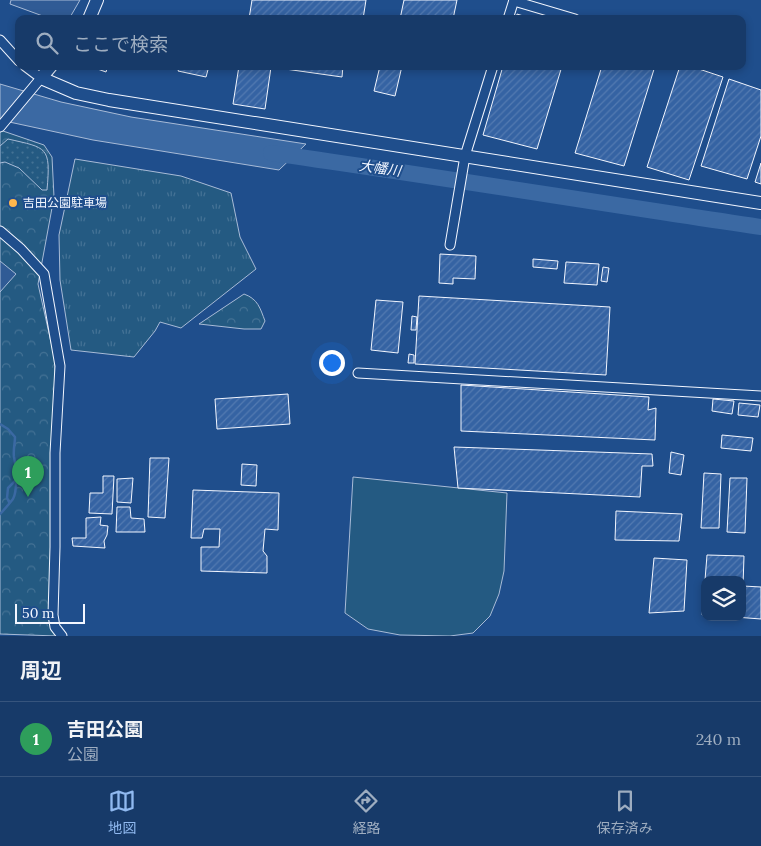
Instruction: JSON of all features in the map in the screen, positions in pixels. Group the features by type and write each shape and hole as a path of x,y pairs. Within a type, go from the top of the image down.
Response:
{"street":[{"path":"91,15 97,0"},
{"path":"509,15 514,0 562,15"},
{"path":"0,40 15,57"},
{"path":"31,70 41,78 76,93 109,100 464,161 761,203"},
{"path":"0,127 48,70"},
{"path":"450,245 464,161 492,70"},
{"path":"0,230 44,274 60,366 55,453 53,615 55,627 62,636"},
{"path":"358,373 761,396"}],"green space":[{"path":"0,130 44,145 52,157 54,197 38,284 55,360 57,636 0,634"},
{"path":"8,139 39,147 44,151 48,165 47,190 42,190 19,168 5,162 0,163 0,146"},
{"path":"75,159 181,176 231,193 240,237 256,269 181,328 160,322 134,357 71,350 60,280 59,235"},
{"path":"244,294 252,298 260,308 265,321 261,329 199,324"},
{"path":"353,477 507,493 504,571 499,594 490,616 473,633 450,636 400,635 368,629 345,613"}],"shaded area":[{"path":"11,0 80,0 71,15 40,15 10,4"},
{"path":"0,84 61,102 131,117 306,144 279,170 93,140 0,120"},
{"path":"0,261 16,274 0,292"}],"building":[{"path":"252,0 366,0 364,15 250,15"},
{"path":"404,0 457,0 454,15 401,15"},
{"path":"178,70 208,70 206,77"},
{"path":"238,70 271,70 265,109 233,104"},
{"path":"292,70 343,70 342,77"},
{"path":"379,70 401,70 395,96 374,91"},
{"path":"502,70 561,70 537,149 483,135"},
{"path":"601,70 654,70 624,166 575,153"},
{"path":"679,70 702,70 723,77 689,180 647,167"},
{"path":"729,79 761,90 761,136 747,179 701,166"},
{"path":"761,163 761,184 755,182"},
{"path":"440,254 476,256 475,279 453,278 453,284 439,283"},
{"path":"533,259 558,261 557,269 533,267"},
{"path":"566,262 599,264 597,285 564,283"},
{"path":"603,267 609,268 607,282 601,281"},
{"path":"419,296 610,307 606,375 415,364"},
{"path":"376,300 403,302 398,353 371,350"},
{"path":"412,316 417,317 416,330 411,330"},
{"path":"409,354 414,355 414,363 408,363"},
{"path":"461,385 649,397 648,410 656,408 655,440 461,431"},
{"path":"288,394 290,424 217,429 215,399"},
{"path":"713,399 734,401 732,414 712,411"},
{"path":"739,403 760,405 758,417 738,415"},
{"path":"722,435 753,438 751,451 721,448"},
{"path":"454,447 652,454 653,466 642,466 640,497 458,488"},
{"path":"671,452 684,455 681,475 669,473"},
{"path":"150,458 169,458 165,518 148,517"},
{"path":"242,464 257,465 256,486 241,485"},
{"path":"704,473 721,474 719,528 701,528"},
{"path":"103,476 114,476 112,514 89,513 90,493 103,493"},
{"path":"133,478 131,503 117,502 117,479"},
{"path":"730,478 747,478 745,533 727,532"},
{"path":"193,490 279,493 278,530 265,529 263,551 267,556 267,573 201,571 201,547 219,547 220,529 204,529 202,538 191,538"},
{"path":"117,507 130,507 131,518 144,519 145,532 116,532"},
{"path":"616,511 682,514 679,541 615,540"},
{"path":"101,517 100,525 108,526 104,541 105,548 73,546 72,538 86,538 86,518"},
{"path":"707,555 744,556 743,576 705,576"},
{"path":"654,558 687,560 684,611 649,613"},
{"path":"746,586 761,587 761,619 746,618"}],"waterway":[{"name":"大幡川","path":"271,153 761,227"},
{"path":"0,424 15,437 16,478 15,495 0,514"},
{"path":"9,502 7,498 8,488 15,481"}],"place":[{"name":"吉田公園駐車場","path":"13,203"},
{"name":"吉田公園","path":"28,497"}]}
